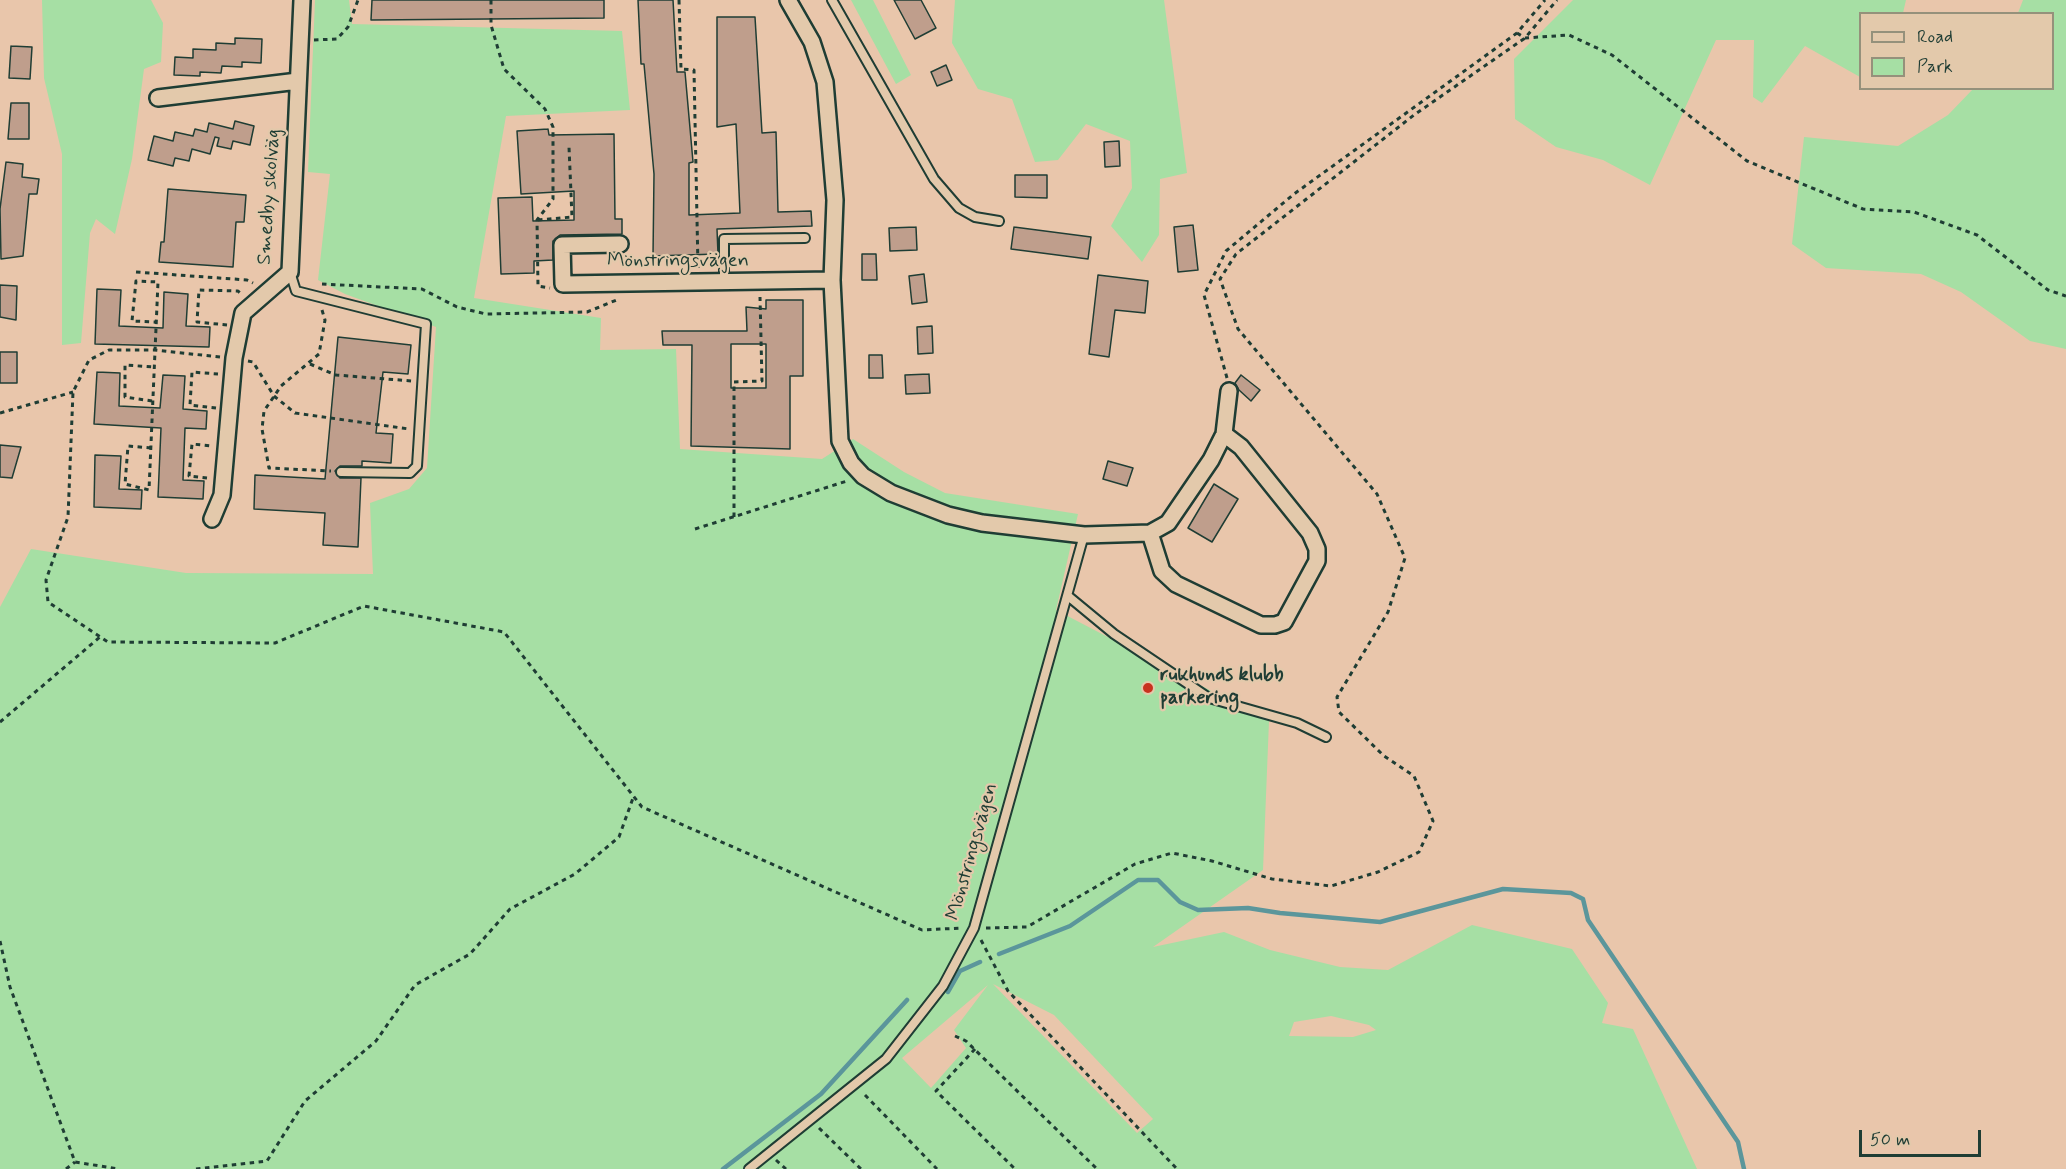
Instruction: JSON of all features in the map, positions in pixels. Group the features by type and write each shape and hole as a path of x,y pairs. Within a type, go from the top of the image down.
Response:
{"street":[{"name":"Smedby skolväg","path":"212,519 222,495 234,358 243,313 290,272 302,0"},
{"path":"788,0 812,42 825,82 835,200 832,280 840,441 851,463 863,476 891,493 948,515 982,523 1084,535 1150,533 1168,523 1211,460 1224,434 1229,392"},
{"path":"158,98 298,81"},
{"path":"563,284 562,245 620,244"},
{"name":"Mönstringsvägen","path":"563,284 832,280"},
{"path":"1150,533 1162,571 1176,584 1261,625 1284,622 1317,561 1317,549 1310,533 1241,447 1224,434"}],"lane":[{"path":"832,0 945,193 959,208 975,217 999,221"},
{"path":"724,282 724,239 805,238"},
{"path":"290,272 296,291 426,324 417,466 410,473 340,471"},
{"name":"Mönstringsvägen","path":"750,1169 886,1059 943,986 974,928 1084,535"},
{"path":"1068,596 1114,634 1209,698 1297,723 1326,737"}],"path":[{"path":"300,39 337,39 348,27 358,0"},
{"path":"490,0 491,25 504,69 545,109 553,127 553,199 537,220 538,286 545,289 563,284"},
{"path":"679,0 681,69 694,70 698,283"},
{"path":"1229,392 1204,296 1226,251 1294,194 1517,33 1545,0"},
{"path":"420,430 368,426 295,413 274,396 253,362 154,350 109,350 89,360 73,392 68,517 46,580 48,602 108,642 274,643 364,606 504,632 642,807 922,930 1027,927 1135,864 1172,853 1212,861 1272,879 1331,886 1378,872 1419,852 1433,821 1414,776 1384,756 1339,712 1337,698 1388,612 1405,558 1377,494 1238,329 1220,279 1236,254 1414,115 1525,38 1557,0"},
{"path":"1517,33 1525,38 1569,35 1612,55 1747,161 1863,209 1914,212 1977,235 2048,290 2066,296"},
{"path":"537,220 572,217 569,147"},
{"path":"136,272 247,279 266,291"},
{"path":"151,448 128,446 125,484 149,490 151,448 152,401 154,367 154,350 156,322 158,282 136,281 132,321 156,322"},
{"path":"296,291 311,284 422,289 457,307 486,314 587,312 617,300 640,283"},
{"path":"241,326 197,322 200,290 238,291 252,303"},
{"path":"734,517 734,382 762,381 760,295"},
{"path":"319,297 325,320 320,354 281,386 264,411 262,429 268,468 340,471"},
{"path":"309,364 336,375 422,382"},
{"path":"152,401 124,397 125,365 154,367"},
{"path":"230,410 190,405 192,372 232,376"},
{"path":"0,413 73,392"},
{"path":"224,480 189,476 192,444 226,447"},
{"path":"695,529 863,476"},
{"path":"0,722 100,637"},
{"path":"196,1169 267,1161 304,1101 376,1041 416,985 470,954 510,909 575,874 619,837 633,797"},
{"path":"974,928 1008,991 1177,1169"},
{"path":"0,941 10,987 75,1162"},
{"path":"955,1036 966,1041 975,1049 1097,1169"},
{"path":"975,1049 936,1091 1014,1169"},
{"path":"865,1095 937,1169"},
{"path":"810,1119 861,1169"},
{"path":"66,1169 75,1162 119,1169"}],"green space":[{"path":"42,0 151,0 163,23 161,62 144,69 132,159 115,234 96,219 90,233 81,343 62,345 62,154 44,78"},
{"path":"315,0 349,0 352,24 622,31 630,110 506,116 474,298 601,318 600,350 676,349 680,449 822,459 853,439 904,472 945,493 1078,514 1056,610 1269,721 1263,870 1153,947 1224,932 1270,950 1340,967 1388,970 1472,925 1572,949 1608,1003 1602,1023 1633,1029 1697,1169 0,1169 0,607 31,549 186,573 373,574 370,503 409,489 427,468 436,327 345,294 318,280 330,174 308,172","holes":["993,984 1054,1015 1153,1119 1137,1133","988,985 954,1030 966,1048 931,1088 902,1058","1331,1016 1369,1025 1376,1030 1353,1037 1289,1036 1294,1022"]},
{"path":"851,0 873,0 911,75 896,84"},
{"path":"955,0 1164,0 1187,173 1160,179 1159,235 1142,262 1111,226 1132,188 1130,141 1086,124 1058,160 1035,162 1012,99 978,89 952,43"},
{"path":"1573,0 1906,0 1903,12 1859,12 1859,76 1805,46 1762,103 1753,97 1754,40 1716,40 1650,185 1603,160 1556,147 1515,119 1514,59"},
{"path":"2023,0 2066,0 2066,349 2030,341 1961,292 1921,274 1826,268 1792,244 1804,137 1898,146 1948,115 1972,90 2054,90 2054,12 2018,12"}],"building":[{"path":"372,0 604,0 604,18 371,20"},
{"path":"638,0 673,0 677,72 685,72 693,162 689,163 689,215 740,213 736,124 717,127 717,17 755,17 762,133 776,132 778,212 811,211 812,226 717,229 718,254 653,256 654,174 644,64 641,64"},
{"path":"894,0 921,0 936,28 915,39"},
{"path":"235,38 262,39 261,63 242,62 242,67 222,66 221,73 200,72 200,76 174,75 175,57 193,58 193,49 216,50 216,43 235,44"},
{"path":"11,46 32,47 30,79 9,78"},
{"path":"946,65 952,80 937,86 931,72"},
{"path":"11,103 29,103 29,139 8,139"},
{"path":"235,121 254,126 250,145 233,141 231,149 217,146 219,138 215,137 210,154 192,149 189,161 175,158 173,166 148,160 154,136 173,141 175,132 193,136 195,129 207,132 209,123 233,129"},
{"path":"548,129 549,135 614,134 615,219 622,219 622,234 560,235 553,241 553,260 534,261 534,273 501,274 498,198 532,197 533,221 574,220 574,191 521,194 517,131"},
{"path":"1119,141 1120,166 1105,167 1104,142"},
{"path":"6,162 23,164 22,177 39,179 37,194 29,194 23,256 1,259 0,209"},
{"path":"1015,175 1047,175 1047,198 1015,197"},
{"path":"168,189 246,195 244,222 236,222 233,267 159,262 161,242 164,242"},
{"path":"1193,225 1198,270 1178,272 1174,227"},
{"path":"916,227 917,250 890,251 889,228"},
{"path":"1014,227 1091,237 1088,259 1011,249"},
{"path":"862,254 876,254 877,280 862,280"},
{"path":"924,274 927,302 912,304 909,276"},
{"path":"1098,275 1148,281 1145,313 1115,310 1109,357 1089,354"},
{"path":"0,285 17,286 16,320 0,317"},
{"path":"97,289 121,290 119,326 163,328 164,292 188,294 186,326 210,327 209,347 95,344"},
{"path":"766,300 803,300 803,376 790,376 790,449 691,446 692,345 663,345 662,331 747,331 746,307 766,309","holes":["731,344 766,344 766,388 731,388"]},
{"path":"932,326 933,353 918,354 917,327"},
{"path":"338,337 411,345 408,374 383,372 376,433 393,434 391,463 362,461 362,466 340,466 335,471 340,478 361,478 358,547 323,545 325,513 254,509 255,475 325,479"},
{"path":"0,352 17,352 17,383 0,383"},
{"path":"869,355 882,355 883,378 869,378"},
{"path":"97,372 120,373 119,406 160,408 163,375 185,376 183,409 207,411 206,429 185,428 183,480 204,481 203,499 158,497 161,428 94,424"},
{"path":"929,374 930,393 906,394 905,375"},
{"path":"1241,375 1260,390 1251,401 1235,383"},
{"path":"0,445 21,447 12,478 0,477"},
{"path":"95,455 121,456 119,489 142,490 141,509 94,507"},
{"path":"1108,461 1133,468 1127,486 1103,479"},
{"path":"1214,484 1238,499 1212,542 1188,528"}],"waterway":[{"path":"999,954 1070,926 1138,880 1158,880 1180,902 1198,910 1248,908 1380,922 1503,889 1571,893 1583,899 1588,920 1738,1142 1744,1169"},
{"path":"948,992 960,971 980,962"},
{"path":"723,1169 821,1094 907,1000"}],"place":[{"name":"rukhunds klubb parkering","path":"1148,688"}]}
